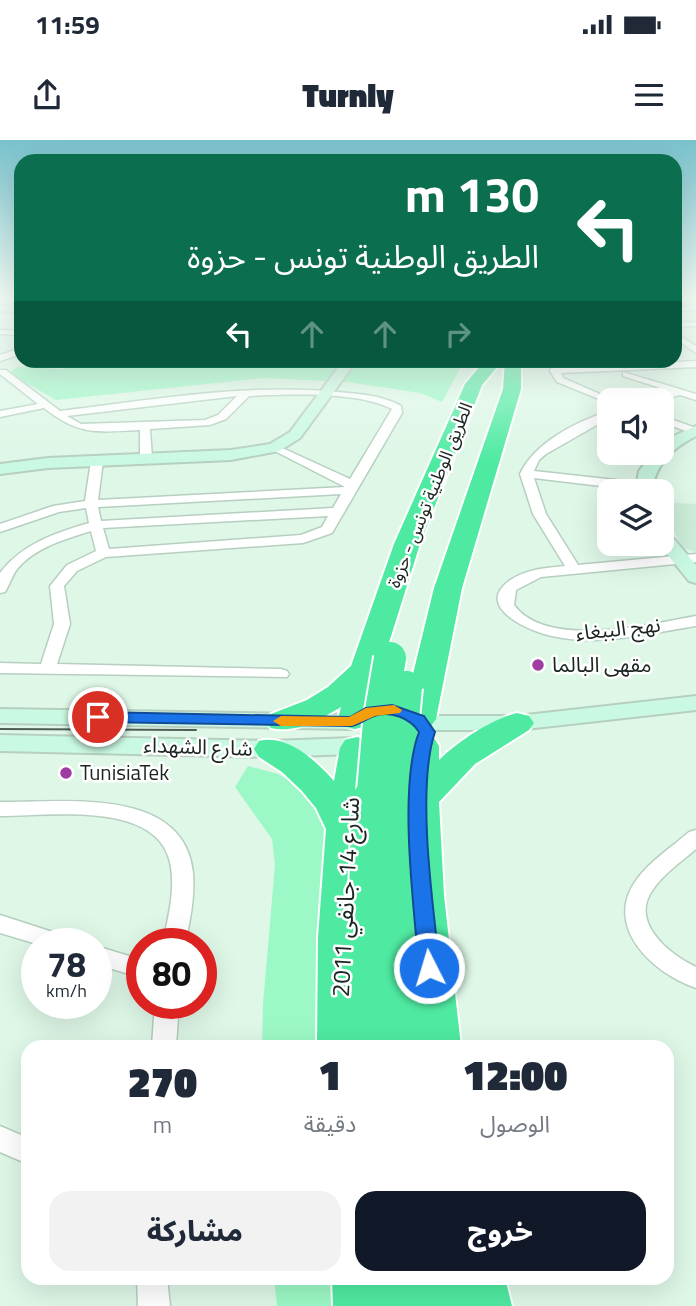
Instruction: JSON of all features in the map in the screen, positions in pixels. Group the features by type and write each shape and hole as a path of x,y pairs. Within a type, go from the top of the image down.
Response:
{"highway":[{"name":"الطريق الوطنية تونس - حزوة","path":"354,734 389,661 412,531 474,384 496,368"},
{"path":"404,1040 382,915 371,792 375,741 389,661 489,415 504,376 503,368"},
{"name":"الطريق الوطنية تونس - حزوة","path":"422,733 444,602 512,389 514,375 508,368"},
{"path":"345,829 322,789 299,767 277,735 389,661"},
{"path":"392,710 422,733 407,755 397,757 374,756 354,734 372,711 392,710"},
{"path":"419,800 432,783 463,755 506,724"},
{"path":"422,733 419,800 422,887 436,1040"},
{"name":"شارع 14 جانفي 2011","path":"341,1040 339,938 354,734"},
{"path":"372,1040 382,915"},
{"path":"362,1285 363,1306"},
{"path":"397,1285 400,1306"},
{"path":"436,1285 439,1306"},
{"path":"478,1285 482,1306"}],"street":[{"path":"1,366 46,405 79,427 196,424 214,420 245,394"},
{"path":"4,464 231,455 274,448 295,435 345,368"},
{"path":"557,368 560,380 597,396"},
{"path":"638,368 658,385"},
{"path":"626,374 696,397"},
{"path":"674,393 696,388"},
{"path":"48,668 62,624 57,586 72,568 103,553 303,539 327,530 350,487 397,413 397,408 376,400 327,393 271,390 58,414"},
{"path":"117,428 150,404"},
{"path":"0,414 46,405"},
{"path":"574,569 530,495 526,474 533,460 544,451 597,421"},
{"path":"674,423 695,431"},
{"path":"145,427 146,458"},
{"path":"674,441 695,431"},
{"path":"274,448 350,487"},
{"path":"97,461 91,504 103,553"},
{"path":"526,474 597,483"},
{"path":"0,528 57,509 91,504 350,487"},
{"path":"0,589 3,578 12,565 27,553 96,525 337,512"},
{"path":"674,547 688,559 696,577"},
{"name":"نهج الببغاء","path":"688,559 539,573 510,588 506,604 521,620 566,635 589,635 696,621"},
{"path":"0,668 281,674"},
{"path":"422,733 696,703"},
{"name":"شارع الشهداء","path":"0,716 277,735"},
{"name":"شارع الشهداء","path":"0,743 354,734"},
{"path":"0,809 116,812 137,815 153,824 168,837 178,852 183,886 176,928"},
{"path":"696,838 643,886 635,905 637,926 648,944 679,971 696,978"},
{"path":"0,924 21,931"},
{"path":"164,1040 166,1019"},
{"path":"0,1139 21,1149"}],"shaded area":[{"path":"674,503 696,504 696,552 682,547 674,531"}],"green space":[{"path":"16,368 460,368 442,402 420,393 347,382 264,378 56,400 9,373"},
{"path":"248,766 278,774 301,787 320,807 332,868 330,1040 262,1040 275,865 272,839 235,787"},
{"path":"275,1285 348,1285 349,1306 277,1306"}],"tram line":[{"path":"0,729 196,730"}],"slow traffic":[{"path":"281,721 352,722 372,711 394,710"}],"place":[{"name":"مقهى البالما","path":"538,665"},
{"name":"TunisiaTek","path":"66,773"}],"route":[{"path":"98,717 352,722 372,711 392,710 402,711 419,719 427,732 422,746 419,800 422,887 429,968"}]}
